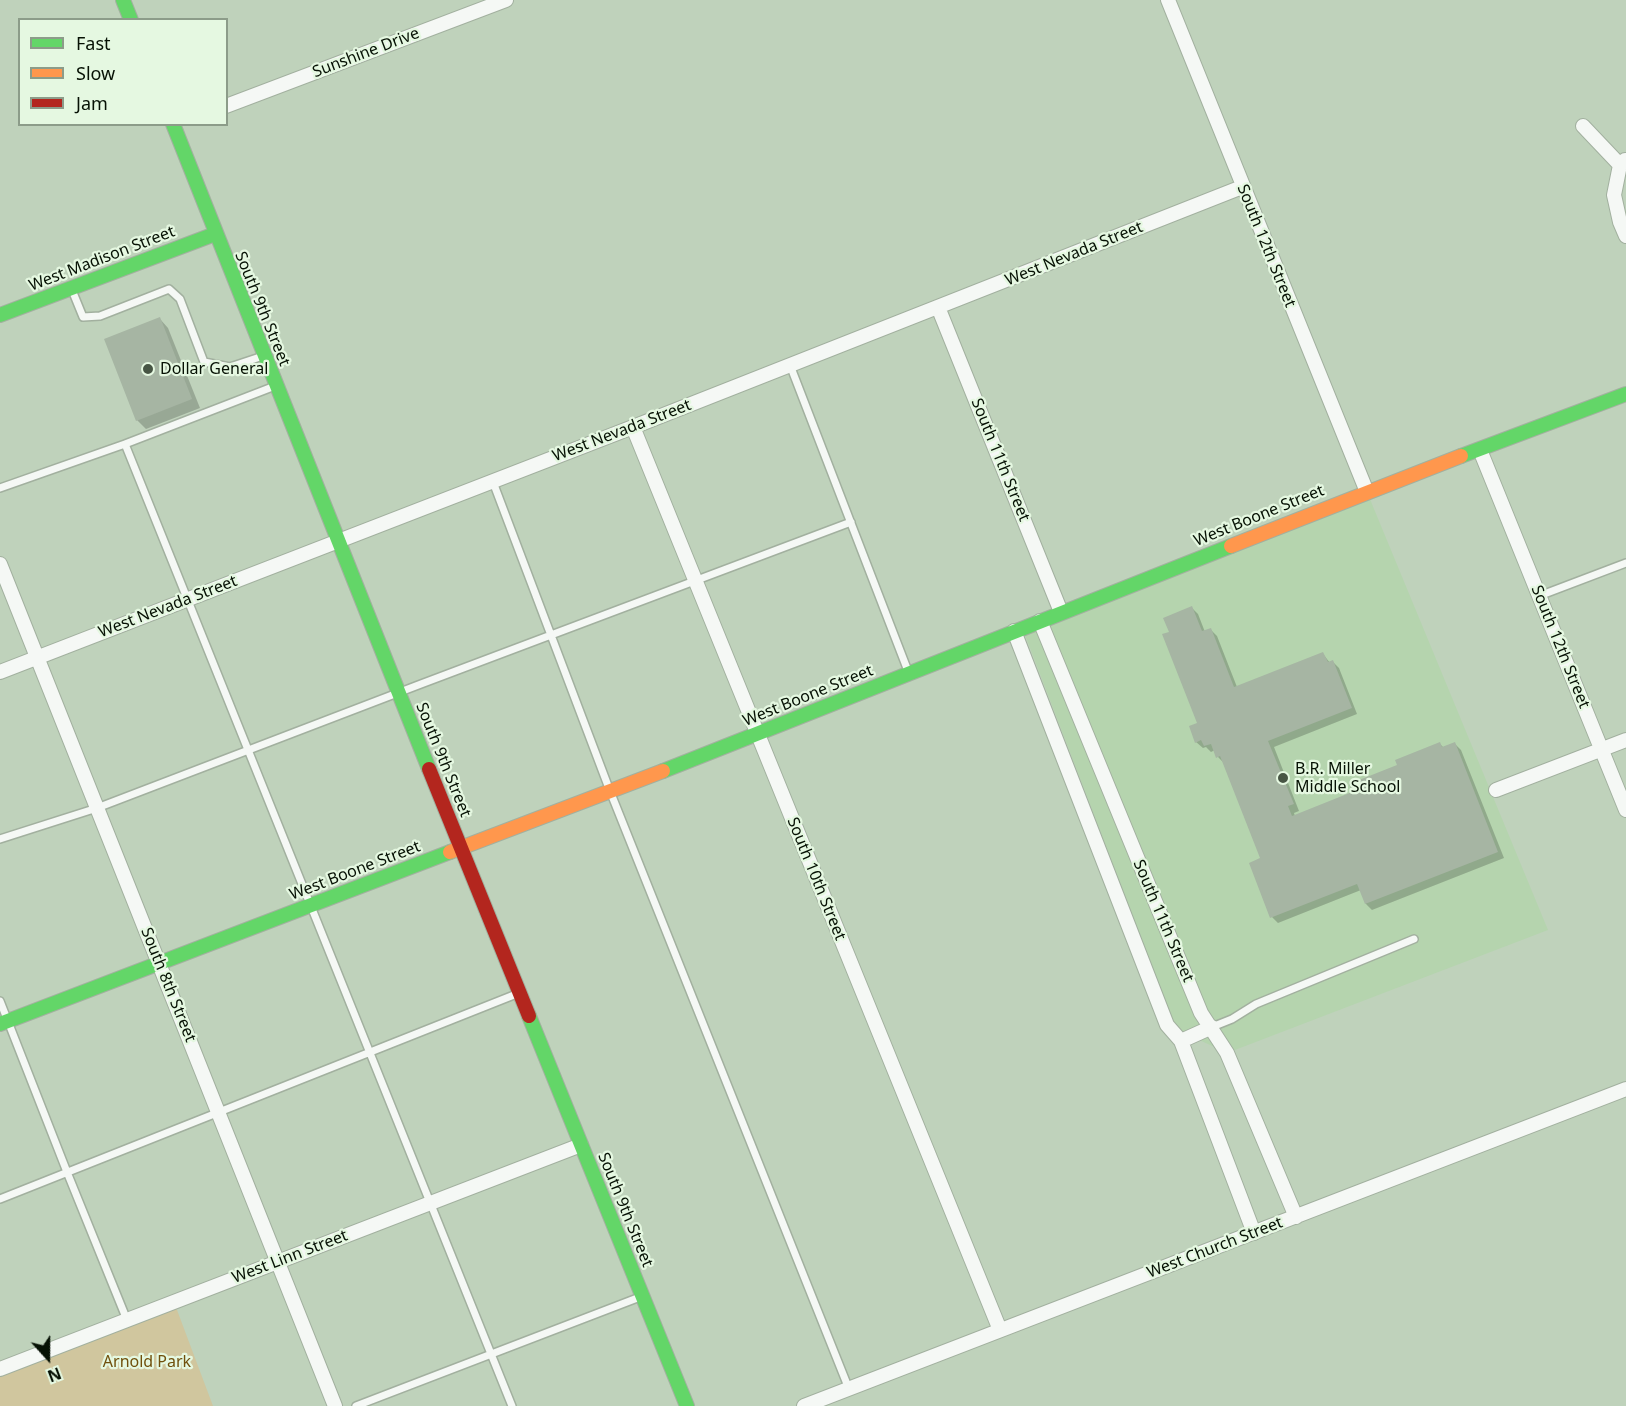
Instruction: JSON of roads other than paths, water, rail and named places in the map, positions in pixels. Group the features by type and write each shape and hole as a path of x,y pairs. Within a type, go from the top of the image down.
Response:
{"street":[{"path":"123,0 130,18"},
{"name":"Sunshine Drive","path":"228,105 506,0"},
{"name":"South 12th Street","path":"1168,0 1367,492"},
{"name":"South 9th Street","path":"174,126 337,542 687,1406"},
{"path":"1583,126 1623,162 1614,195 1620,222 1626,236"},
{"name":"West Nevada Street","path":"0,672 493,482 1242,187"},
{"name":"West Madison Street","path":"0,315 215,234"},
{"name":"South 11th Street","path":"938,308 1061,612"},
{"name":"West Boone Street","path":"4,1022 758,735 1061,612 1367,492 1626,394"},
{"name":"South 10th Street","path":"633,427 1000,1330"},
{"name":"South 12th Street","path":"1480,450 1626,810"},
{"name":"South 8th Street","path":"0,564 335,1406"},
{"name":"South 11th Street","path":"1040,621 1201,1013 1227,1053 1296,1216"},
{"name":"South 11th Street","path":"1014,631 1167,1025 1181,1041 1254,1233"},
{"path":"1496,790 1626,740"},
{"path":"1181,1041 1212,1027"},
{"name":"West Church Street","path":"804,1406 1626,1089"},
{"name":"West Linn Street","path":"0,1369 581,1145"}],"lane":[{"path":"71,288 83,317 100,316 169,289 180,299 204,362 230,367 263,356"},
{"path":"790,366 909,674"},
{"path":"0,488 125,444 275,386"},
{"path":"125,444 512,1406"},
{"path":"493,482 610,791 743,1118 849,1389"},
{"path":"0,839 97,808 850,522"},
{"path":"1539,596 1626,563"},
{"path":"1212,1027 1232,1019 1256,1004 1414,939"},
{"path":"0,1199 519,993"},
{"path":"0,1001 4,1022 127,1320"},
{"path":"356,1406 642,1296"}],"place":[{"name":"Dollar General","path":"148,369"},
{"name":"B.R. Miller Middle School","path":"1283,778"}],"park label":[{"name":"Arnold Park","path":"147,1362"}]}
